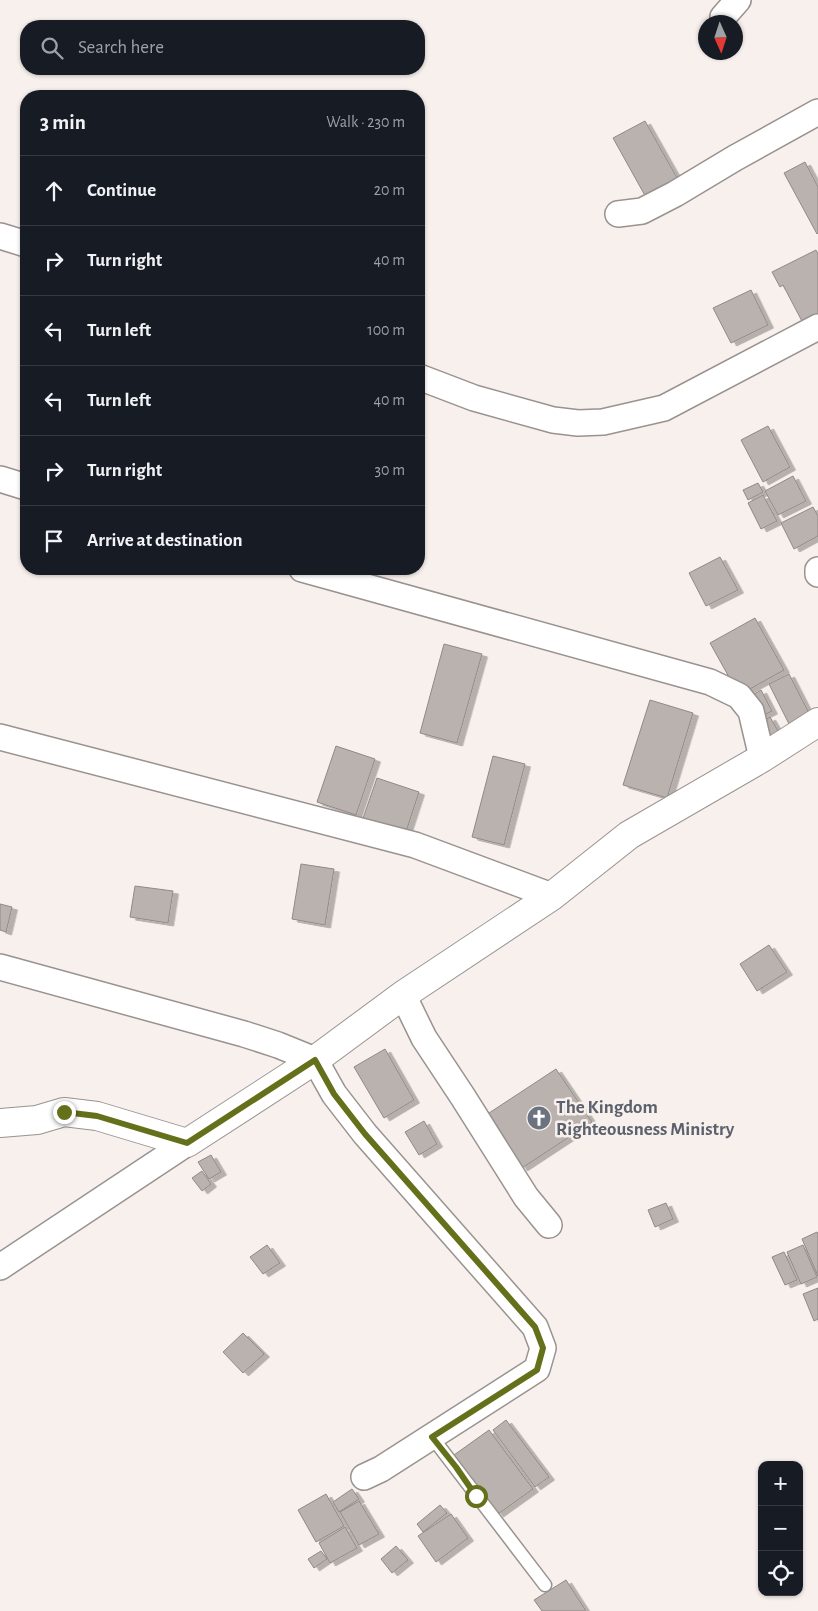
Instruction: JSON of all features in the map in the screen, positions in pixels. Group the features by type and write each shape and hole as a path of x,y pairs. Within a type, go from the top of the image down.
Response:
{"street":[{"path":"618,214 642,211 818,112"},
{"path":"0,236 20,242"},
{"path":"425,379 474,398 553,420 578,423 604,422 664,408 818,328"},
{"path":"0,479 20,485"},
{"path":"324,575 710,682 739,696 751,711 762,758"},
{"path":"0,1267 315,1060 403,995 552,896 629,835 762,758 818,722"},
{"path":"0,737 415,845 552,896"},
{"path":"0,967 244,1034 315,1060 334,1094 365,1134 535,1327 543,1348 537,1370 382,1469 364,1477"},
{"path":"403,995 424,1038 526,1196 549,1225"},
{"path":"0,1123 37,1120 64,1112 97,1116 187,1143"}],"lane":[{"path":"432,1437 544,1585"}],"building":[{"path":"645,121 680,183 648,201 613,138"},
{"path":"805,162 818,187 817,234 784,173"},
{"path":"816,250 818,254 818,320 805,327 783,285 780,287 772,272"},
{"path":"751,290 768,325 731,343 713,308"},
{"path":"768,426 790,467 763,482 741,440"},
{"path":"793,476 806,501 778,515 765,491"},
{"path":"758,483 763,492 748,500 743,490"},
{"path":"763,495 777,521 761,529 748,503"},
{"path":"813,507 818,516 818,536 794,549 781,523"},
{"path":"720,557 738,590 706,606 689,573"},
{"path":"755,618 784,670 739,695 710,643"},
{"path":"444,644 482,654 457,743 420,733"},
{"path":"789,674 810,715 790,726 769,684"},
{"path":"761,690 772,711 760,717 749,697"},
{"path":"650,700 693,713 667,798 623,785"},
{"path":"770,717 784,741 772,748 758,724"},
{"path":"336,746 375,759 356,815 317,802"},
{"path":"493,756 525,764 504,845 472,837"},
{"path":"377,778 419,792 404,838 361,824"},
{"path":"301,864 334,869 325,925 292,919"},
{"path":"135,886 173,891 168,923 130,917"},
{"path":"0,904 12,907 6,932 0,930"},
{"path":"769,945 787,972 757,991 740,964"},
{"path":"385,1049 414,1100 384,1118 354,1067"},
{"name":"The Kingdom Righteousness Ministry","path":"556,1069 592,1122 522,1168 486,1115"},
{"path":"424,1121 437,1144 419,1155 405,1132"},
{"path":"211,1155 221,1172 209,1179 198,1162"},
{"path":"202,1171 211,1184 202,1191 192,1178"},
{"path":"666,1203 673,1219 655,1227 648,1210"},
{"path":"817,1232 818,1234 818,1276 802,1239"},
{"path":"267,1245 280,1263 263,1274 250,1257"},
{"path":"803,1245 817,1277 801,1284 787,1252"},
{"path":"784,1252 797,1280 785,1285 772,1257"},
{"path":"818,1288 818,1319 814,1321 803,1294"},
{"path":"243,1333 264,1354 243,1373 223,1352"},
{"path":"506,1420 549,1477 535,1487 493,1430"},
{"path":"489,1430 533,1489 498,1514 454,1455"},
{"path":"352,1489 359,1499 339,1512 333,1502"},
{"path":"326,1494 344,1526 316,1542 298,1510"},
{"path":"359,1501 379,1534 359,1545 340,1512"},
{"path":"440,1505 447,1513 423,1532 417,1524"},
{"path":"451,1514 468,1538 436,1562 418,1536"},
{"path":"345,1527 357,1548 330,1563 319,1543"},
{"path":"396,1546 408,1560 392,1573 381,1559"},
{"path":"321,1551 327,1559 314,1568 308,1559"},
{"path":"566,1580 586,1611 542,1611 534,1600"}],"place":[{"name":"The Kingdom Righteousness Ministry","path":"539,1118"}],"route":[{"path":"64,1112 97,1116 187,1143 315,1060 334,1094 365,1134 535,1327 543,1348 537,1370 432,1437 476,1496"}]}
